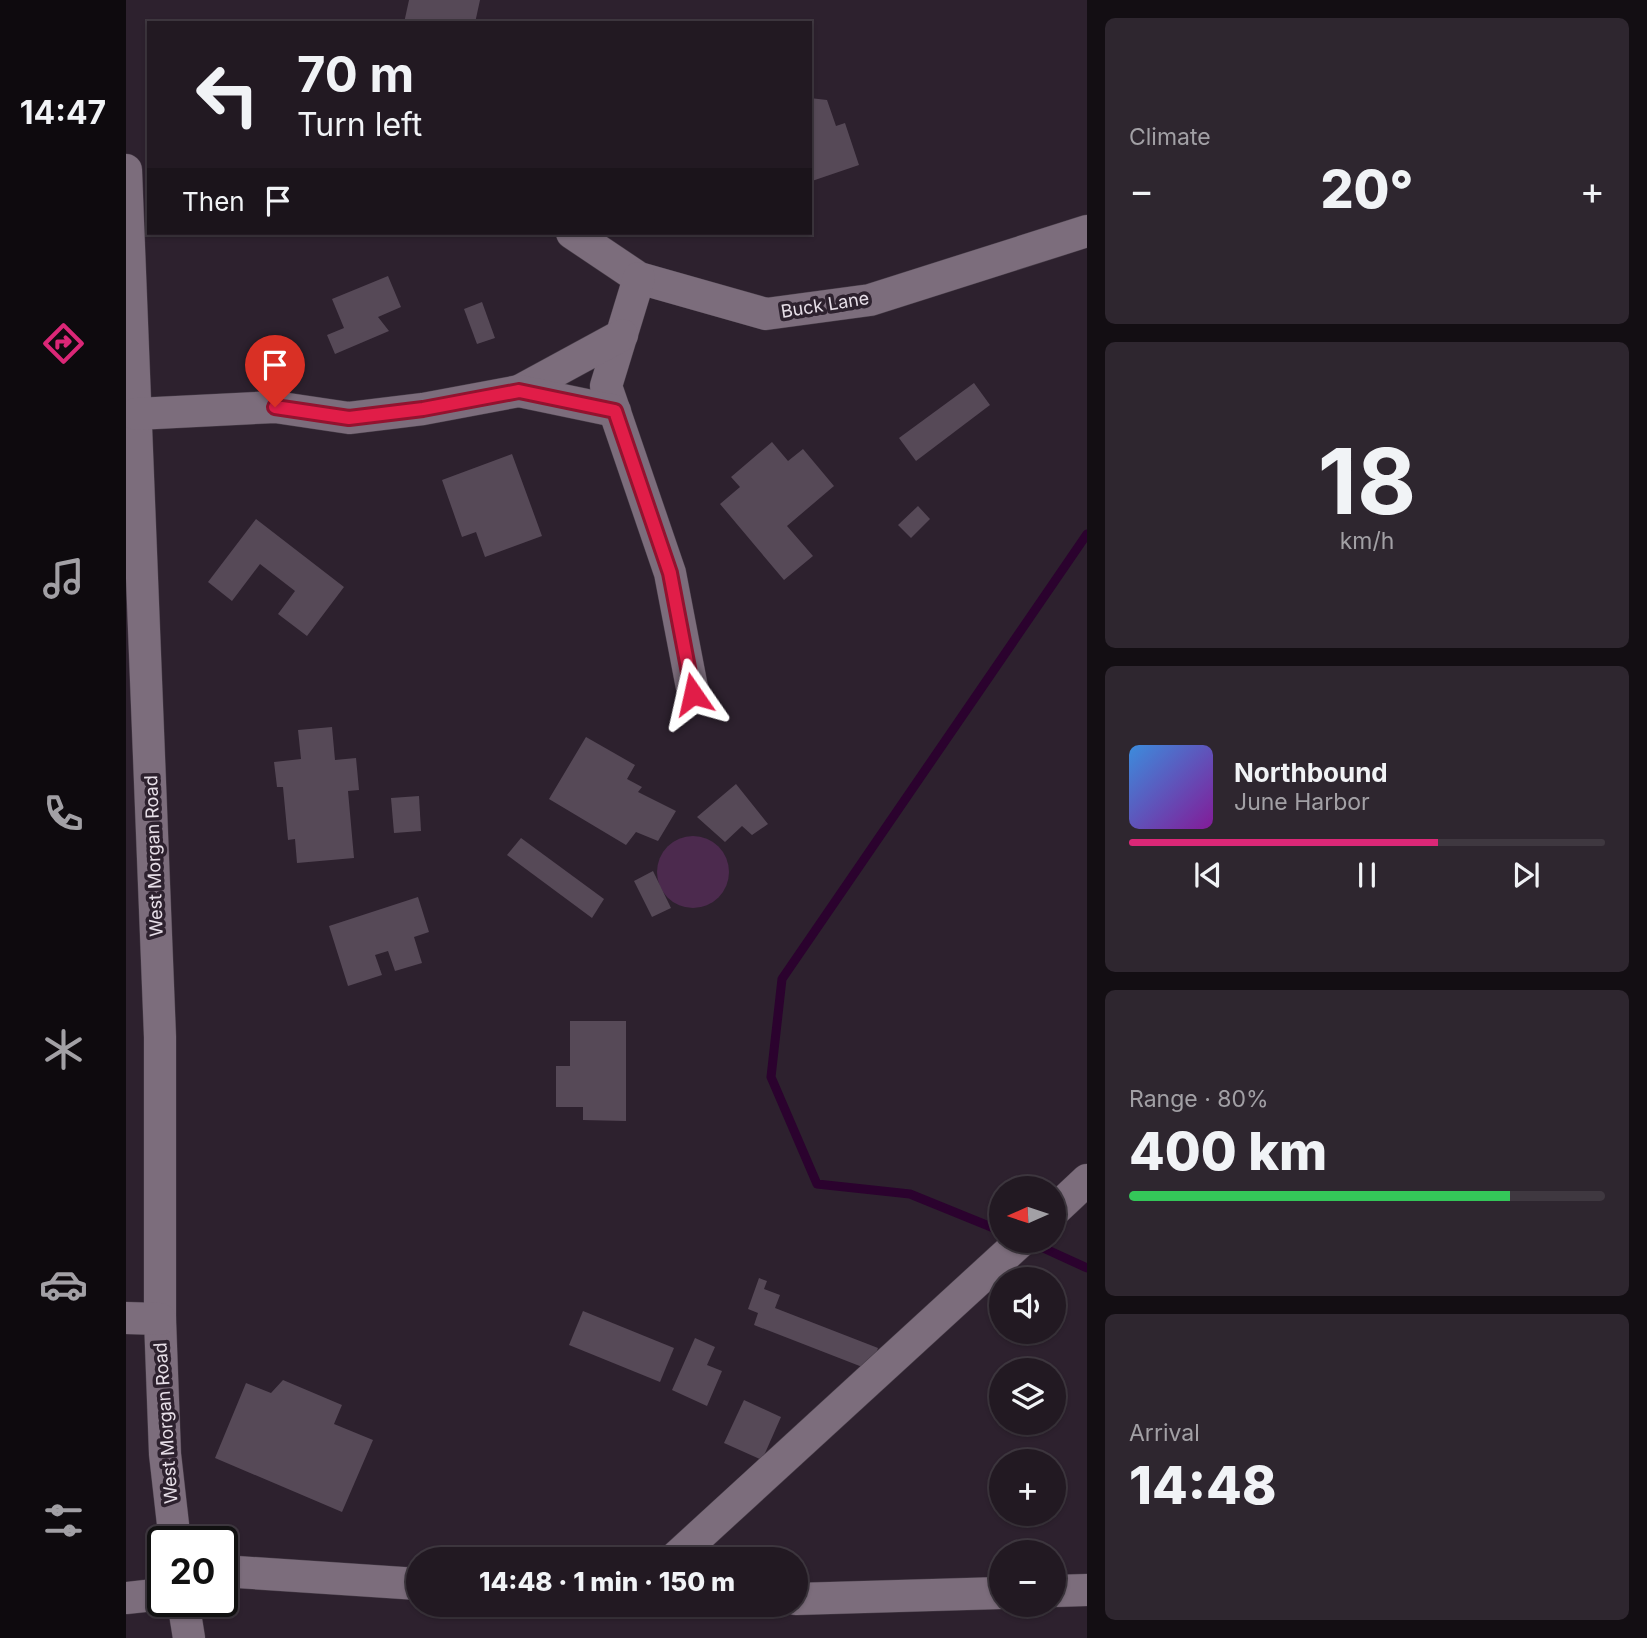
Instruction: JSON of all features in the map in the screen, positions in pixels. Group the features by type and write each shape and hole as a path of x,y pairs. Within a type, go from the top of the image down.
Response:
{"street":[{"path":"126,159 147,158"},
{"name":"West Morgan Road","path":"126,170 160,1037 160,1319 165,1454 173,1526"},
{"name":"Buck Lane","path":"575,235 639,278 766,314 870,300 1087,231"},
{"path":"639,278 606,386 670,573 693,694"},
{"path":"136,414 275,407 349,418 423,409 519,391 622,335"},
{"path":"519,391 615,411"},
{"path":"1066,1200 1087,1180"},
{"path":"687,1547 1008,1253"},
{"path":"126,1318 160,1319"},
{"path":"238,1572 406,1583"},
{"path":"1066,1591 1087,1590"},
{"path":"808,1599 989,1593"},
{"path":"126,1598 147,1596"},
{"path":"186,1617 189,1638"}],"shaded area":[{"path":"693,836 713,842 723,852 729,872 723,892 713,902 693,908 673,902 663,892 657,872 663,852 673,842"}],"building":[{"path":"409,0 480,0 475,21 404,21"},
{"path":"812,98 827,100 836,126 845,123 859,165 812,181"},
{"path":"388,276 401,307 378,317 389,331 335,354 327,335 344,328 332,299"},
{"path":"482,302 495,338 477,344 464,309"},
{"path":"974,383 990,405 916,461 899,438"},
{"path":"772,442 788,461 803,449 834,486 787,526 813,556 784,580 720,504 740,487 731,477"},
{"path":"512,454 542,536 485,557 476,532 462,537 442,480"},
{"path":"918,506 930,519 911,538 898,525"},
{"path":"256,519 344,587 307,636 278,614 295,591 260,564 232,601 208,582"},
{"path":"332,727 335,760 356,758 359,790 348,791 354,858 297,863 295,839 288,840 283,787 277,787 274,762 301,759 298,730"},
{"path":"586,737 635,765 627,779 642,787 638,792 676,811 658,841 636,832 626,845 549,799"},
{"path":"736,784 768,824 752,835 742,826 725,842 697,817"},
{"path":"419,796 421,831 394,833 391,798"},
{"path":"521,838 604,899 592,918 507,855"},
{"path":"653,871 671,908 652,917 634,881"},
{"path":"418,897 429,932 414,937 422,963 395,971 388,951 375,955 382,975 348,986 329,926"},
{"path":"570,1021 626,1021 626,1121 583,1120 583,1107 556,1107 556,1066 570,1066"},
{"path":"759,1278 767,1281 764,1289 780,1295 775,1308 878,1348 870,1370 754,1325 758,1313 748,1309"},
{"path":"583,1311 674,1348 660,1382 569,1345"},
{"path":"695,1338 715,1347 707,1365 722,1371 707,1406 672,1390"},
{"path":"283,1380 342,1405 334,1424 373,1440 342,1512 215,1458 246,1383 271,1393"},
{"path":"744,1400 781,1417 762,1460 724,1443"}],"waterway":[{"path":"989,1226 910,1194 817,1184 771,1077 782,979 1087,534"},
{"path":"1054,1253 1087,1268"}],"route":[{"path":"275,407 349,418 423,409 519,391 615,411 670,573 693,694"}]}
